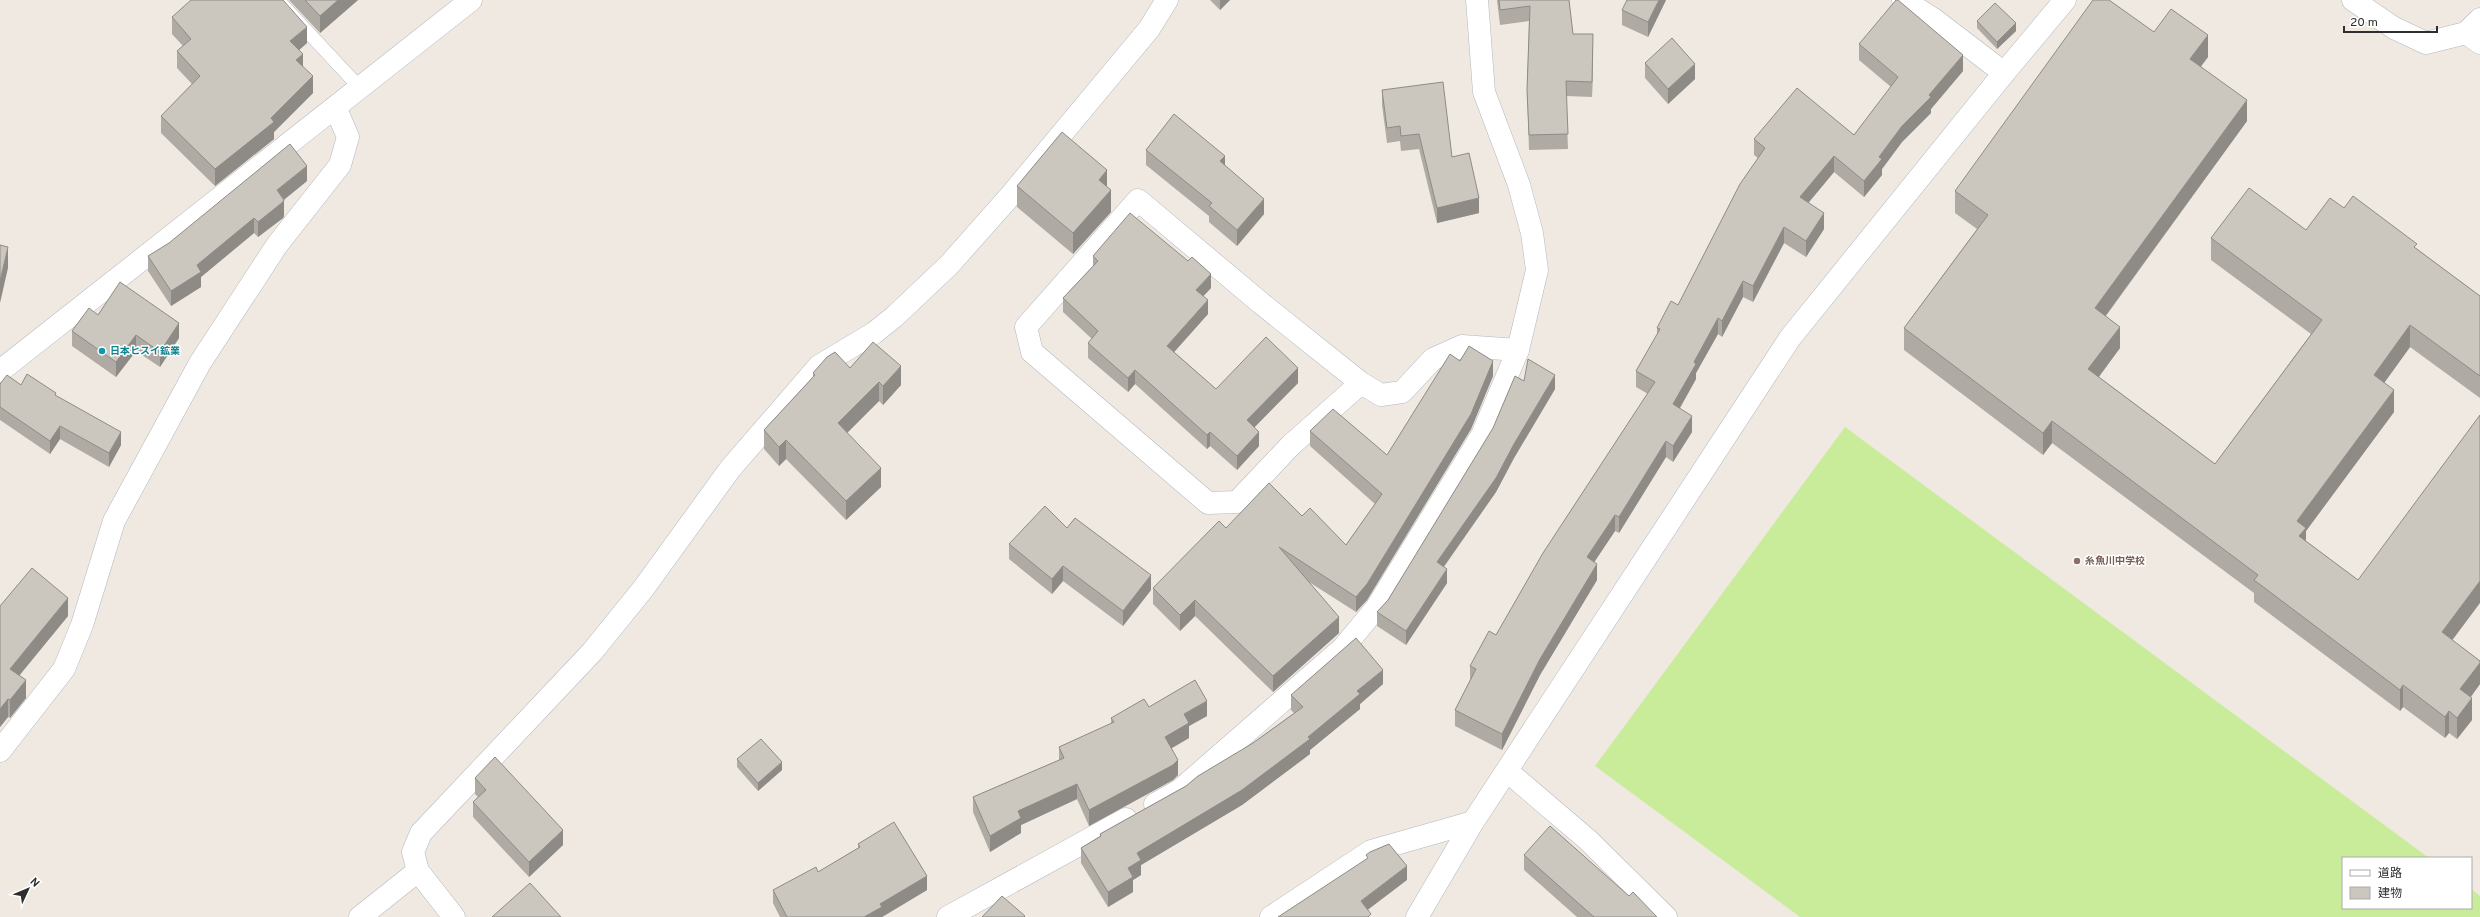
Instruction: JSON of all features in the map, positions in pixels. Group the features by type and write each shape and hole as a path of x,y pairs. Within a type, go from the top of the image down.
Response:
{"street":[{"path":"0,371 336,109 471,0"},
{"path":"454,917 418,871 413,852 421,833 592,652 643,590 730,469 819,366 874,333 894,317 949,265 1011,195 1149,29 1167,0"},
{"path":"948,917 1180,790 1343,648 1377,607 1482,435 1518,350 1536,270 1532,233 1519,185 1484,92 1477,0"},
{"path":"1903,0 1932,18 2004,73"},
{"path":"1417,917 1474,822 1790,338 2004,73 2065,0"},
{"path":"2353,0 2394,28 2426,43 2475,32"},
{"path":"0,751 64,669 82,625 114,520 200,363 277,244 340,165 348,137 336,109"},
{"path":"1361,383 1292,445 1237,502 1208,503 1032,352 1026,327 1138,200 1262,304 1361,383 1382,395 1402,392 1433,359 1462,346 1518,350"},
{"path":"1507,771 1588,840 1666,917"},
{"path":"1271,917 1371,851 1474,822"},
{"path":"360,917 418,871"}],"lane":[{"path":"278,0 361,89"}],"green space":[{"path":"1845,427 2428,857 2342,857 2342,909 2472,909 2472,890 2480,896 2480,917 1800,917 1595,766"}],"building":[{"path":"191,0 283,0 307,27 290,41 303,54 296,60 313,76 271,118 274,122 215,169 161,116 200,76 177,51 191,39 172,17"},
{"path":"305,0 338,0 320,16"},
{"path":"1499,0 1569,0 1573,34 1593,34 1592,82 1566,81 1568,134 1529,135 1527,90 1530,6 1500,10"},
{"path":"1627,0 1659,0 1648,22 1622,10"},
{"path":"1896,0 1898,0 1963,55 1929,95 1931,97 1902,126 1879,157 1882,159 1864,181 1834,156 1800,197 1824,213 1806,241 1784,227 1753,286 1743,281 1722,321 1718,318 1694,362 1696,364 1673,404 1692,416 1673,446 1666,441 1619,517 1615,515 1587,557 1597,564 1540,659 1502,734 1455,710 1476,669 1470,666 1489,631 1496,635 1543,553 1655,382 1636,371 1660,329 1657,328 1671,301 1678,305 1740,184 1765,148 1754,139 1797,88 1854,135 1898,77 1859,44"},
{"path":"2093,0 2109,0 2154,32 2171,9 2208,35 2190,59 2247,100 2095,308 2120,327 2088,369 2215,464 2322,320 2211,238 2249,188 2306,230 2330,198 2344,208 2353,196 2417,244 2414,247 2480,296 2480,376 2410,325 2374,375 2394,390 2297,521 2306,528 2299,536 2358,580 2480,415 2480,581 2442,632 2480,661 2460,689 2472,698 2457,718 2449,711 2445,717 2403,685 2400,690 2254,580 2258,575 2052,421 2043,433 1904,328 1988,215 1955,191"},
{"path":"1995,3 2016,23 1997,42 1977,21"},
{"path":"1672,38 1695,64 1668,89 1645,63"},
{"path":"1443,82 1452,157 1469,153 1479,198 1437,208 1419,134 1401,136 1400,126 1387,128 1382,90"},
{"path":"1174,114 1225,156 1220,161 1264,199 1237,230 1209,206 1212,203 1146,150"},
{"path":"1062,132 1107,170 1099,180 1111,190 1073,233 1017,186"},
{"path":"290,144 307,166 277,190 284,200 283,202 258,222 254,218 197,265 201,272 171,291 148,256 169,243"},
{"path":"1130,213 1188,261 1192,257 1211,274 1196,290 1208,300 1167,346 1216,389 1266,337 1298,368 1247,420 1259,432 1237,456 1210,432 1207,435 1135,370 1128,378 1088,343 1098,331 1063,298 1098,261 1093,256"},
{"path":"0,245 8,247 0,281"},
{"path":"120,282 179,323 160,352 136,335 116,362 72,331 89,308 98,315"},
{"path":"873,342 901,366 883,386 879,382 838,423 881,468 846,501 786,440 779,447 764,430 815,375 813,373 827,357 835,352 850,368"},
{"path":"1469,346 1493,361 1471,414 1367,584 1356,597 1279,547 1339,617 1273,676 1195,600 1180,615 1153,588 1219,521 1226,528 1269,483 1302,516 1310,508 1346,545 1382,494 1310,431 1333,409 1387,455 1450,354 1460,361"},
{"path":"1528,359 1555,375 1514,444 1496,478 1437,562 1447,569 1406,631 1377,612 1388,600 1493,428 1515,376 1524,381"},
{"path":"27,374 56,393 55,395 121,432 109,453 60,426 50,441 0,407 0,384 7,375 21,385"},
{"path":"1045,506 1067,528 1075,518 1151,575 1123,611 1063,566 1052,579 1009,544"},
{"path":"32,568 68,598 10,669 26,680 10,700 8,699 0,709 0,606"},
{"path":"1356,638 1383,670 1357,691 1360,694 1308,737 1310,739 1242,790 1137,853 1141,860 1128,868 1133,877 1108,892 1081,848 1101,836 1100,834 1186,786 1198,776 1253,743 1303,707 1291,695"},
{"path":"1195,680 1207,701 1184,714 1189,723 1165,737 1178,760 1173,765 1089,810 1077,784 1018,811 1021,818 990,836 973,797 1064,758 1059,747 1114,722 1111,718 1144,699 1149,707"},
{"path":"761,739 782,762 758,783 737,759"},
{"path":"495,757 563,830 529,862 473,802 486,790 475,778"},
{"path":"894,822 927,876 880,904 882,907 864,917 787,917 773,890 816,867 818,872 860,847 858,844"},
{"path":"1550,826 1629,896 1633,892 1657,917 1594,917 1524,855"},
{"path":"1389,844 1407,866 1361,901 1371,914 1368,917 1278,917 1368,858 1366,855 1370,852"},
{"path":"530,883 561,917 492,917"},
{"path":"1002,896 1025,916 982,917"}],"place":[{"name":"日本ヒスイ鉱業","path":"102,351"},
{"name":"糸魚川中学校","path":"2077,561"}]}
